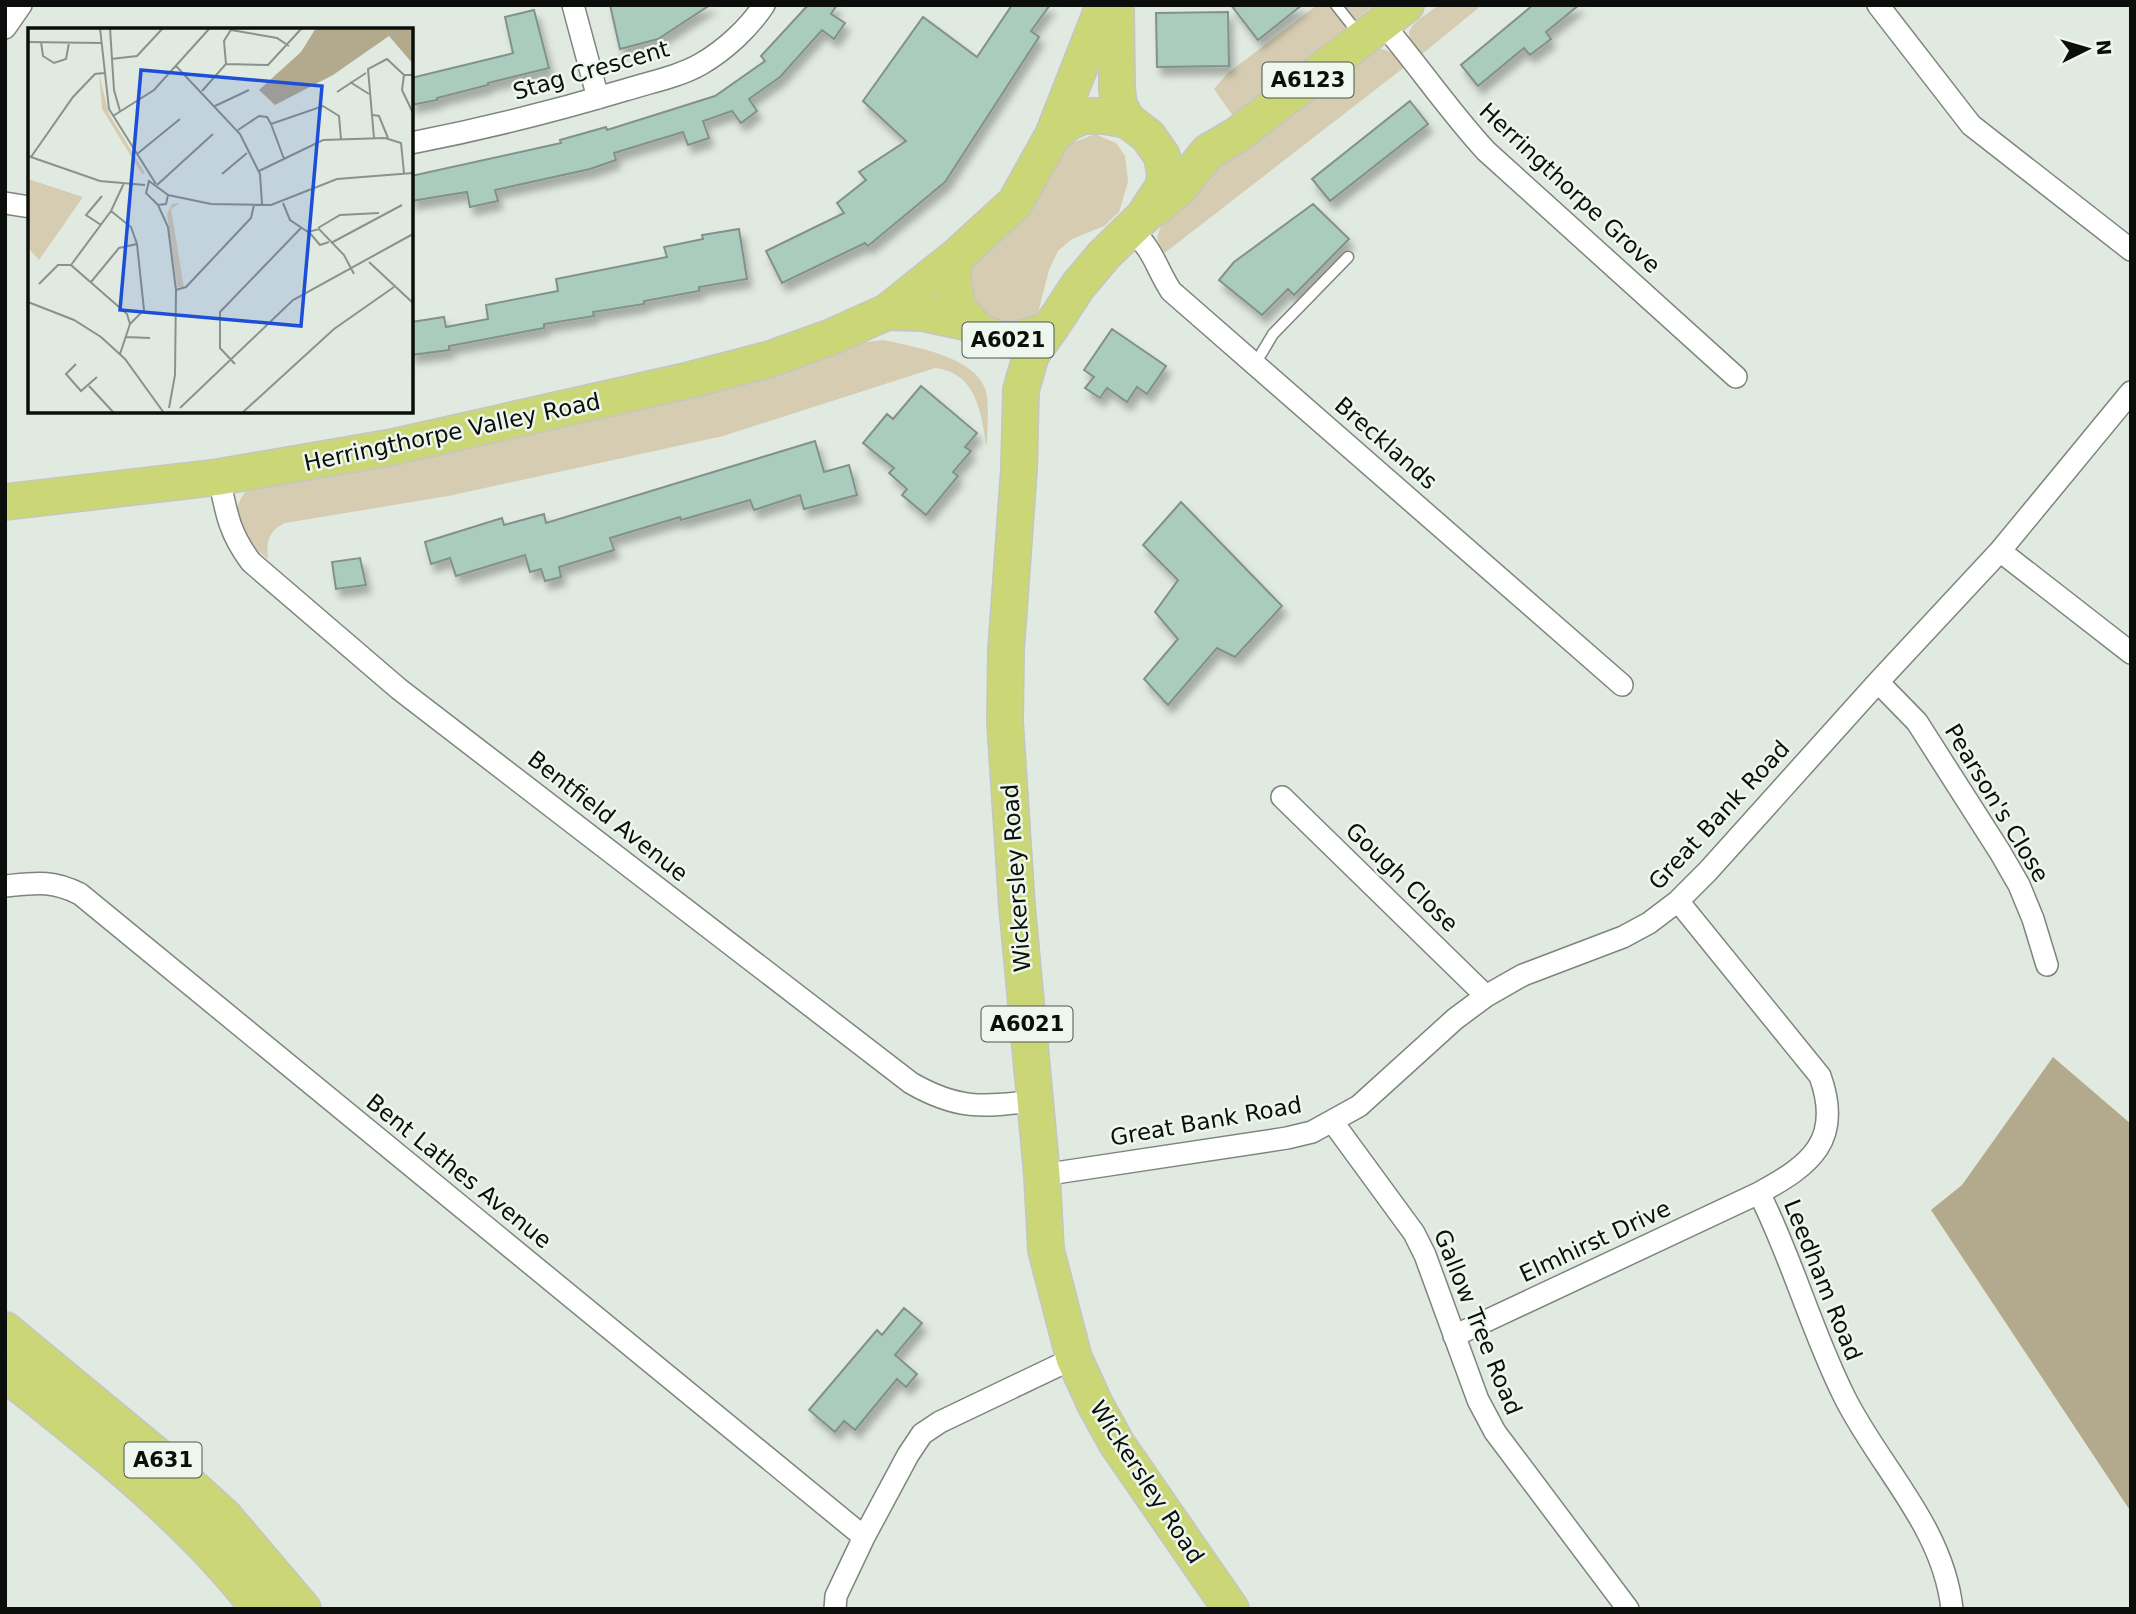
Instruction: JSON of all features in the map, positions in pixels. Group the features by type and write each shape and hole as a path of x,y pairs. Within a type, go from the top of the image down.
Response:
{"main road":[{"path":"1053,135 1104,5"},
{"name":"A6021","path":"957,256 952,275 958,308 974,327 999,339 1015,340 1049,330 1078,286 1104,255 1138,223 1163,187 1162,156 1119,105 1116,5"},
{"name":"A6123","path":"1138,223 1179,188 1208,152 1237,135 1384,23"},
{"path":"1053,135 1069,122 1083,116 1105,116 1208,152"},
{"name":"Herringthorpe Valley Road","path":"5,502 219,477 393,447 690,380 770,359 831,337 887,312 957,256 1015,203 1053,135"},
{"name":"Herringthorpe Valley Road","path":"887,312 922,313 974,327"},
{"name":"Wickersley Road","path":"974,327 1002,355 1021,390"},
{"name":"Wickersley Road","path":"1049,330 1031,355 1021,390 1019,469 1006,651 1005,722 1017,906 1042,1175 1046,1250 1074,1358 1094,1404 1117,1444 1231,1609"},
{"name":"A631","path":"5,1330 162,1459 224,1516 303,1609"},
{"name":"A631","path":"5,1373 95,1444 141,1486 205,1546 259,1609"}],"street":[{"path":"5,28 21,5"},
{"path":"573,5 598,98"},
{"name":"Stag Crescent","path":"413,144 598,98 674,75 701,64 743,31 764,5"},
{"path":"1878,5 1971,125 2131,250"},
{"name":"Herringthorpe Grove","path":"1384,23 1455,117 1486,151 1736,377"},
{"path":"5,203 28,207"},
{"name":"Brecklands","path":"1138,223 1144,242 1156,258 1162,278 1171,291 1622,685"},
{"name":"Great Bank Road","path":"1042,1175 1287,1138 1311,1132 1359,1106 1455,1019 1486,996 1523,975 1623,937 1649,923 1678,901 1708,872 2000,551 2131,392"},
{"name":"Bentfield Avenue","path":"219,477 228,523 236,543 251,562 399,689 911,1083 936,1097 964,1105 1034,1101"},
{"path":"2000,551 2131,653"},
{"name":"Pearson's Close","path":"1878,682 1917,722 2000,852 2019,885 2047,965"},
{"name":"Gough Close","path":"1282,797 1486,996"},
{"name":"Bent Lathes Avenue","path":"5,886 45,882 61,885 80,894 864,1537"},
{"name":"Leedham Road","path":"1678,901 1821,1076 1828,1096 1829,1114 1819,1150 1792,1175 1759,1193 1771,1217 1821,1349 1846,1400 1930,1533 1945,1572 1952,1609"},
{"name":"Gallow Tree Road","path":"1332,1121 1414,1233 1425,1255 1478,1400 1495,1432 1628,1609"},
{"name":"Elmhirst Drive","path":"1454,1336 1759,1193"},
{"path":"835,1609 836,1596 864,1537 922,1434 940,1422 1074,1358"}],"lane":[{"path":"1336,5 1384,23"},
{"path":"1255,365 1273,334 1348,257"}],"shaded area":[{"path":"1317,5 1374,5 1233,116 1214,89 1228,73"},
{"path":"1439,5 1482,5 1421,55 1413,46 1409,32 1417,21"},
{"path":"1374,48 1388,51 1406,66 1162,255 1157,237 1161,226 1204,180 1353,59"},
{"path":"1095,134 1116,143 1125,156 1128,182 1119,212 1104,226 1072,239 1058,251 1049,270 1038,313 1028,321 1005,323 992,318 972,301 968,275 974,262 1024,219 1069,144"},
{"path":"883,340 945,356 973,372 982,383 987,396 987,446 979,407 968,386 960,377 949,371 935,368 723,436 448,496 285,523 269,538 268,559 243,536 236,519 241,499 248,488 850,344"},
{"path":"2053,1057 2131,1124 2131,1512 1931,1210 1962,1185"}],"building":[{"path":"610,5 710,5 658,39 620,49"},
{"path":"808,5 837,5 831,14 845,23 834,39 822,30 780,77 749,99 757,111 741,123 732,111 703,121 709,138 688,145 683,132 614,153 616,160 590,169 495,190 498,201 470,207 467,192 413,201 413,176 561,143 560,140 606,127 607,130 715,96 765,61 761,56"},
{"path":"1012,5 1050,5 1031,31 1039,37 945,182 868,246 865,243 782,283 766,251 844,213 837,203 866,180 859,172 906,141 863,101 923,17 977,57"},
{"path":"1231,5 1302,5 1258,40"},
{"path":"1533,5 1579,5 1546,32 1551,39 1530,55 1524,48 1478,86 1461,65"},
{"path":"534,10 549,68 413,105 413,78 513,53 505,17"},
{"path":"1228,12 1229,66 1157,67 1156,13"},
{"path":"1410,101 1428,124 1330,201 1312,179"},
{"path":"1313,204 1349,239 1294,295 1288,289 1262,315 1219,280 1234,262"},
{"path":"739,229 747,279 699,287 699,291 644,301 644,304 593,312 594,316 544,324 544,328 449,346 449,350 413,355 413,322 444,317 446,327 488,319 486,305 558,291 556,279 667,257 664,247 703,239 702,235"},
{"path":"1112,329 1166,366 1147,394 1137,387 1127,402 1107,388 1100,398 1085,388 1094,377 1084,370"},
{"path":"921,386 977,433 965,447 971,451 953,472 958,476 926,515 902,495 907,489 889,473 894,468 863,443 887,414 893,419"},
{"path":"815,441 824,472 849,465 857,495 804,509 800,495 754,510 750,500 681,520 680,517 610,538 614,550 559,567 561,577 545,581 541,569 530,572 525,555 456,576 450,558 431,564 425,542 502,518 504,525 544,514 546,523"},
{"path":"1181,502 1282,606 1235,657 1217,648 1168,705 1144,679 1178,639 1155,612 1178,580 1143,545"},
{"path":"360,558 366,585 336,589 332,562"},
{"path":"904,1308 922,1323 895,1355 917,1374 906,1387 897,1379 855,1430 844,1421 835,1432 809,1410 877,1330 882,1335"}]}
